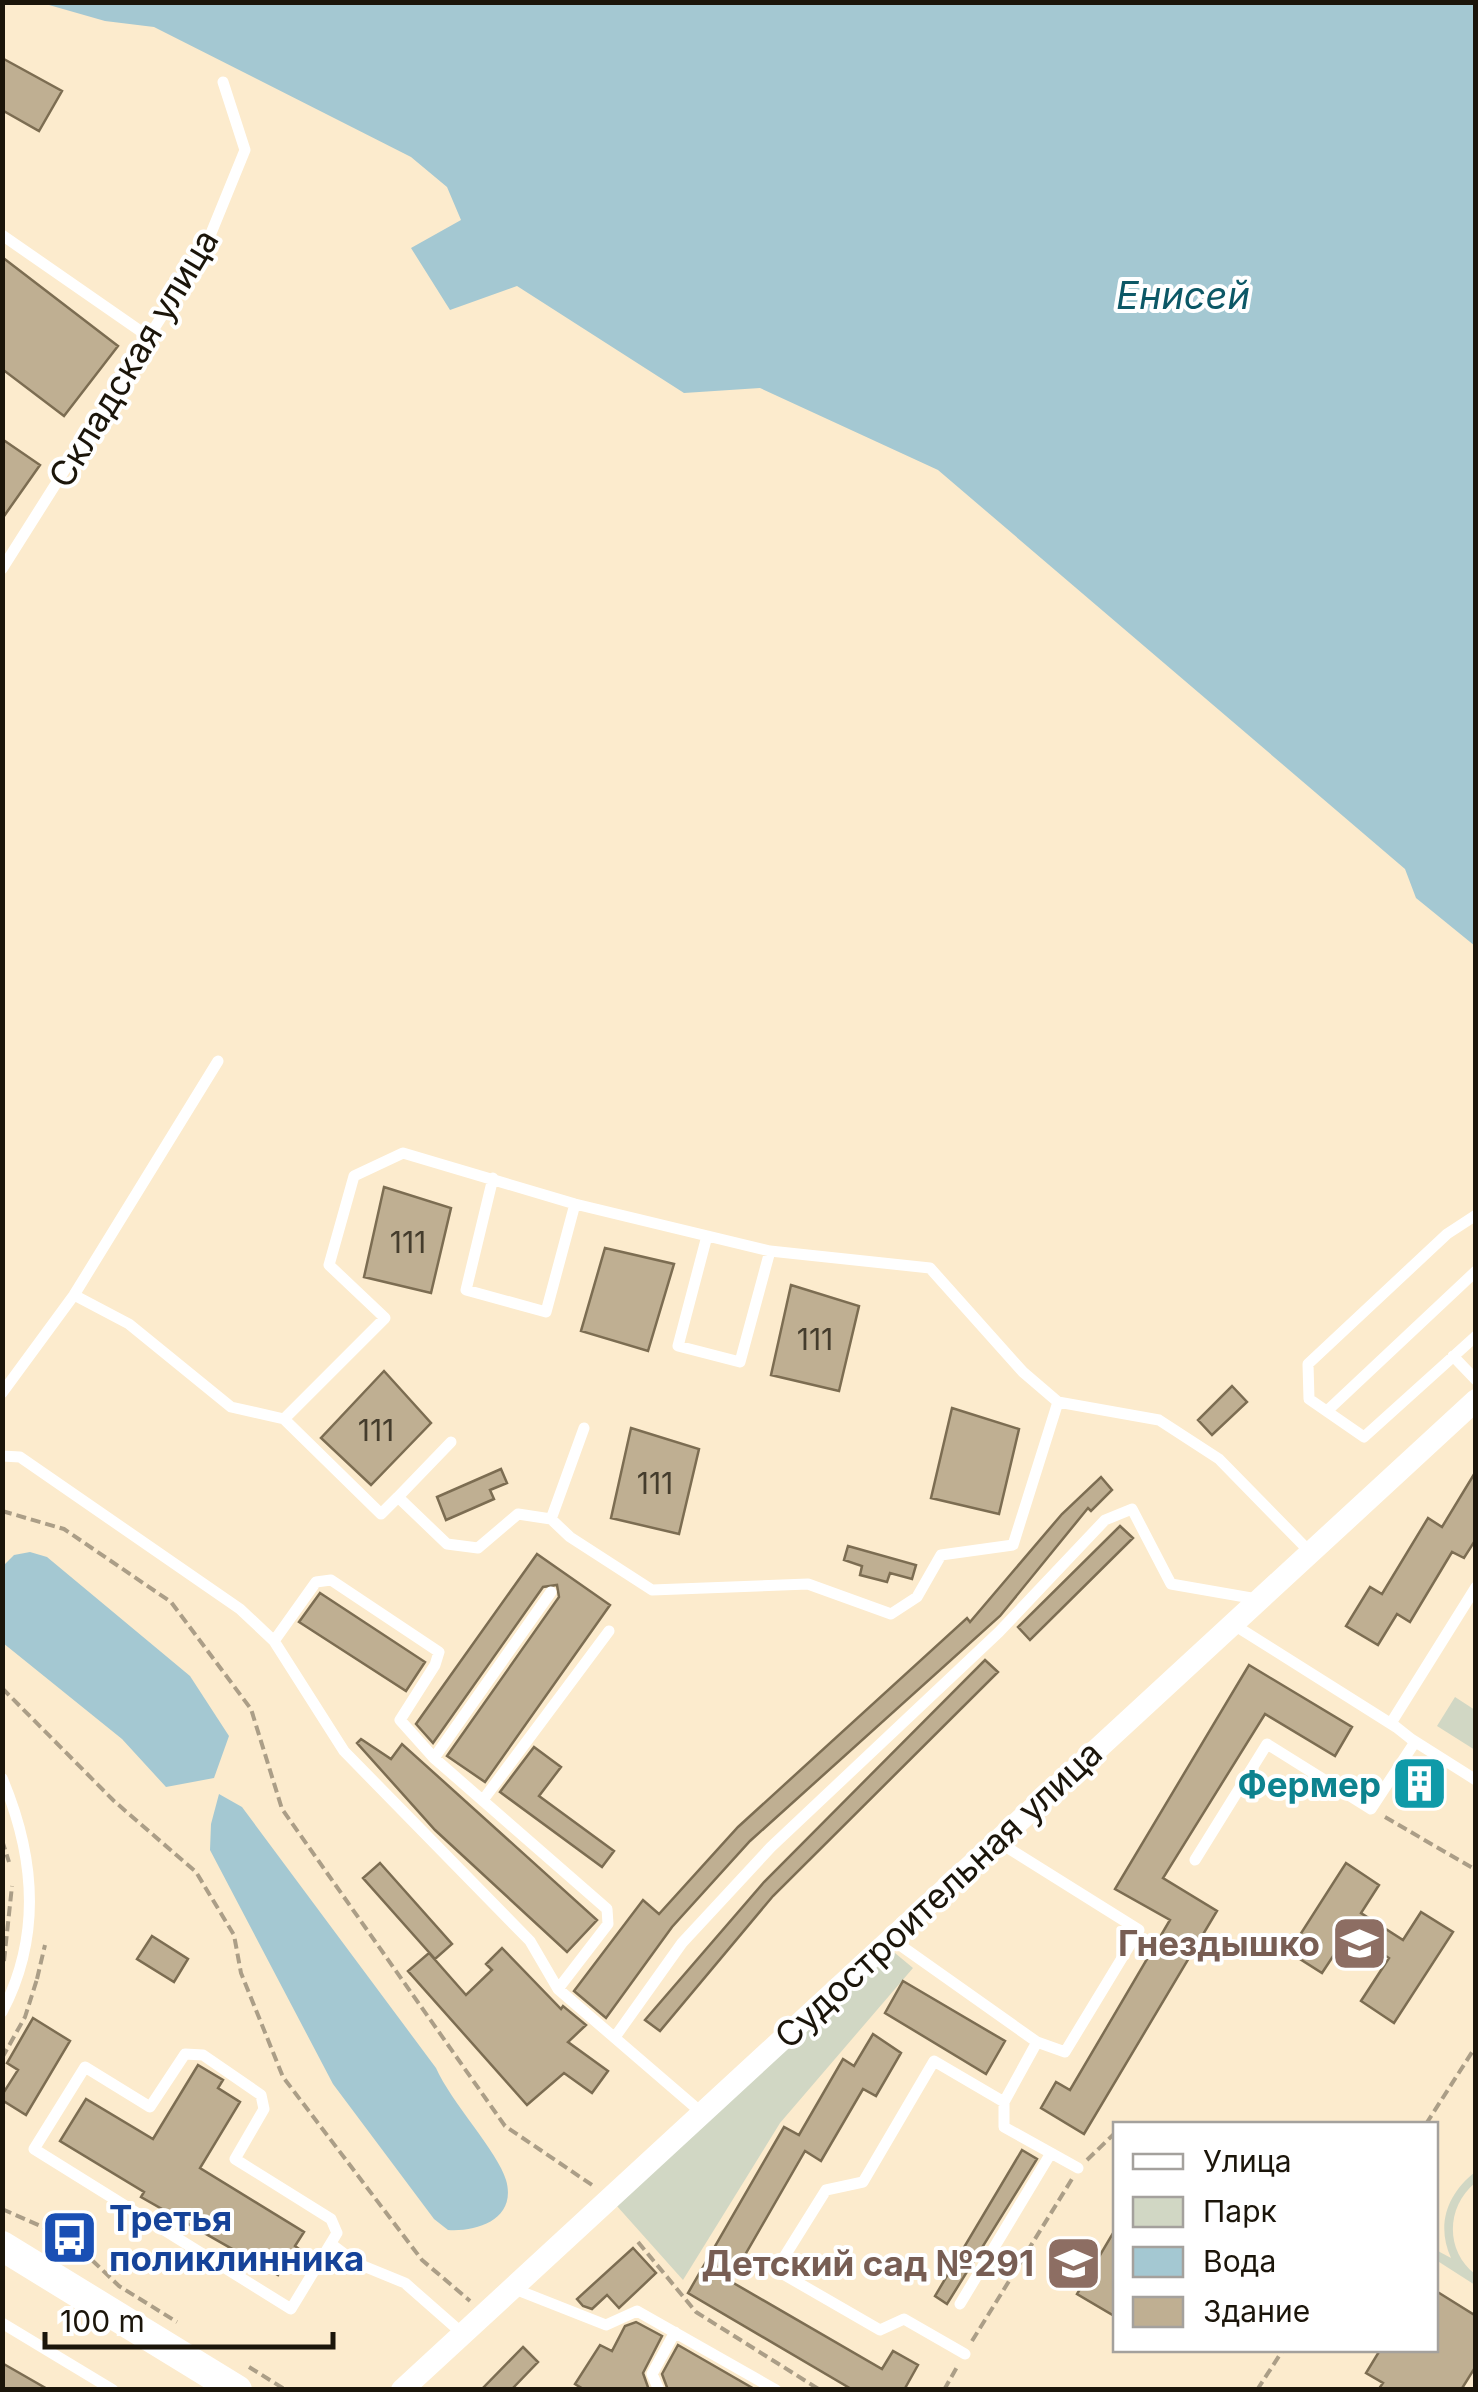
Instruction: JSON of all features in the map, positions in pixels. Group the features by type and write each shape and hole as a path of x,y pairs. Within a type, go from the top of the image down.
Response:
{"main road":[{"path":"2,2246 237,2390"}],"street":[{"name":"Судостроительная улица","path":"402,2390 1476,1400"}],"lane":[{"name":"Складская улица","path":"2,570 205,248 246,150 222,82"},
{"path":"2,235 149,337"},
{"path":"2,1393 74,1295 218,1061"},
{"path":"284,1418 385,1318 329,1265 354,1176 403,1152 575,1204 770,1251 930,1268 1023,1372 1058,1402 1159,1420 1218,1459 1310,1552"},
{"path":"492,1178 466,1290 546,1312 575,1204"},
{"path":"1476,1214 1447,1234 1308,1364 1310,1399 1364,1437 1476,1336"},
{"path":"707,1236 678,1346 740,1362 770,1251"},
{"path":"1327,1410 1476,1271"},
{"path":"74,1295 129,1324 231,1408 284,1418 381,1514 451,1442"},
{"path":"1453,1356 1476,1380"},
{"path":"398,1496 447,1544 478,1548 518,1514 552,1519 570,1537 652,1590 808,1584 891,1614 916,1597 941,1555 1013,1544 1058,1402"},
{"path":"552,1519 584,1428"},
{"path":"2,1456 20,1457 240,1609 274,1641 344,1751 530,1941 558,1990 702,2113"},
{"path":"615,2037 682,1943 772,1848 1000,1632 1106,1520 1132,1508 1171,1584 1257,1599"},
{"path":"274,1641 316,1582 332,1580 439,1652 400,1720 434,1758 607,1909 608,1924 558,1990"},
{"path":"1391,1723 1476,1587"},
{"path":"434,1758 551,1592"},
{"path":"1231,1623 1476,1780"},
{"path":"483,1800 610,1631"},
{"path":"1195,1860 1267,1744 1372,1809 1415,1742"},
{"path":"2,1778 32,1882 21,1973 2,2012"},
{"path":"890,1938 1037,2042 1065,2052 1139,1930 997,1841"},
{"path":"1037,2042 1004,2102 1004,2127 1078,2168"},
{"path":"185,2054 203,2055 261,2095 264,2109 235,2159 331,2219 337,2233 330,2244 292,2309 34,2149 85,2067 150,2108 185,2054"},
{"path":"965,2354 904,2319 880,2330 776,2270 826,2190 863,2182 934,2062 1004,2102"},
{"path":"960,2304 1051,2153"},
{"path":"330,2244 356,2263 405,2283 462,2334"},
{"path":"512,2288 606,2326 638,2311 776,2390"},
{"path":"2,2323 112,2390"},
{"path":"659,2390 652,2374 675,2332"}],"path":[{"path":"2,1510 64,1530 170,1602 252,1709 282,1809 505,2126 604,2193"},
{"path":"2,1688 114,1801 196,1872 234,1934 241,1973 282,2077 422,2260 477,2307"},
{"path":"1372,1809 1476,1870"},
{"path":"2,1840 12,1872 3,1966"},
{"path":"2,2058 24,2017 37,1980"},
{"path":"1427,2122 1476,2046"},
{"path":"944,2390 1078,2168 1113,2135"},
{"path":"2,2210 70,2239 119,2286 180,2324"},
{"path":"638,2242 696,2312 820,2390"},
{"path":"1257,2390 1282,2352"}],"green space":[{"path":"1455,1697 1475,1710 1475,1750 1437,1726"},
{"path":"889,1948 913,1968 780,2123 683,2280 616,2205"},
{"path":"1475,2172 1475,2183 1465,2193 1454,2216 1454,2241 1465,2264 1475,2274 1475,2285 1438,2261 1438,2251 1451,2258 1444,2234 1447,2211"}],"water":[{"name":"Енисей","path":"42,3 1475,3 1475,946 1416,898 1405,869 938,470 760,388 684,393 517,286 450,310 411,248 461,220 447,187 411,157 154,27 105,21"},
{"path":"30,1552 47,1557 190,1676 229,1736 214,1778 166,1787 122,1739 3,1643 3,1566 14,1555"},
{"path":"219,1794 242,1807 436,2068 494,2155 508,2193 501,2213 493,2220 472,2228 448,2230 434,2219 333,2084 210,1850 211,1824"}],"building":[{"path":"2,58 62,91 39,131 2,110"},
{"path":"2,257 118,346 64,416 2,369"},
{"path":"2,439 40,465 2,519"},
{"path":"384,1187 451,1208 431,1293 364,1277"},
{"path":"605,1248 674,1264 648,1351 581,1331"},
{"path":"791,1285 859,1306 839,1391 771,1375"},
{"path":"384,1371 431,1423 371,1485 321,1438"},
{"path":"1232,1386 1247,1402 1212,1435 1198,1420"},
{"path":"952,1408 1019,1429 999,1514 931,1498"},
{"path":"631,1428 699,1449 679,1534 611,1518"},
{"path":"501,1469 507,1483 490,1490 494,1499 446,1520 437,1497"},
{"path":"1476,1471 1476,1539 1464,1558 1452,1552 1410,1622 1397,1614 1378,1645 1346,1626 1370,1587 1382,1594 1428,1518 1442,1527"},
{"path":"1101,1477 1112,1490 1091,1511 1088,1508 1000,1616 750,1841 672,1927 606,2018 574,1991 643,1900 659,1914 738,1827 967,1618 970,1622 1062,1514"},
{"path":"1120,1526 1133,1538 1030,1640 1018,1627"},
{"path":"848,1546 916,1565 912,1579 890,1573 887,1582 860,1575 862,1566 844,1560"},
{"path":"537,1554 610,1605 485,1782 447,1756 559,1597 557,1585 543,1587 433,1743 416,1724"},
{"path":"320,1593 425,1662 406,1691 299,1622"},
{"path":"985,1660 998,1672 773,1896 660,2031 645,2020 764,1882"},
{"path":"1249,1665 1352,1727 1335,1756 1265,1714 1163,1878 1217,1911 1084,2134 1041,2108 1056,2082 1070,2090 1170,1920 1115,1889"},
{"path":"361,1739 391,1759 402,1744 597,1920 567,1952 435,1830 357,1743"},
{"path":"534,1747 561,1767 539,1796 614,1851 602,1867 500,1792"},
{"path":"380,1863 452,1944 435,1959 363,1878"},
{"path":"1346,1863 1379,1885 1361,1913 1403,1940 1421,1912 1453,1932 1394,2023 1361,2001 1389,1958 1349,1932 1322,1973 1289,1952"},
{"path":"152,1936 188,1959 174,1982 137,1959"},
{"path":"502,1948 561,2009 563,2006 586,2025 568,2042 608,2071 592,2093 564,2073 527,2105 408,1971 429,1953 466,1995 492,1970 486,1964"},
{"path":"903,1981 1005,2041 986,2074 885,2013"},
{"path":"33,2018 70,2041 26,2115 2,2100 2,2095 18,2070 7,2063"},
{"path":"873,2034 901,2053 876,2096 863,2089 821,2161 805,2151 730,2281 882,2369 893,2351 918,2365 904,2390 853,2390 688,2293 784,2127 799,2135 843,2059 854,2066"},
{"path":"198,2065 223,2080 218,2088 240,2102 200,2168 304,2232 295,2246 302,2251 294,2264 287,2259 278,2275 141,2197 144,2192 60,2141 86,2099 153,2139"},
{"path":"1022,2150 1037,2159 947,2304 935,2296"},
{"path":"1113,2233 1113,2315 1077,2294"},
{"path":"633,2248 656,2273 619,2308 607,2295 592,2309 583,2306 577,2299"},
{"path":"1438,2292 1476,2316 1476,2366 1461,2390 1378,2390 1383,2383 1366,2373 1379,2352 1438,2352"},
{"path":"636,2322 662,2336 643,2373 649,2390 585,2390 575,2384 600,2345 612,2351 625,2326"},
{"path":"678,2345 756,2390 668,2390 662,2374"},
{"path":"523,2347 538,2362 511,2390 481,2390"},
{"path":"2,2363 49,2390 2,2390"}],"place":[{"name":"Фермер","path":"1420,1784"},
{"name":"Гнездышко","path":"1359,1943"},
{"name":"Третья поликлинника","path":"70,2238"},
{"name":"Детский сад №291","path":"1073,2263"}]}
